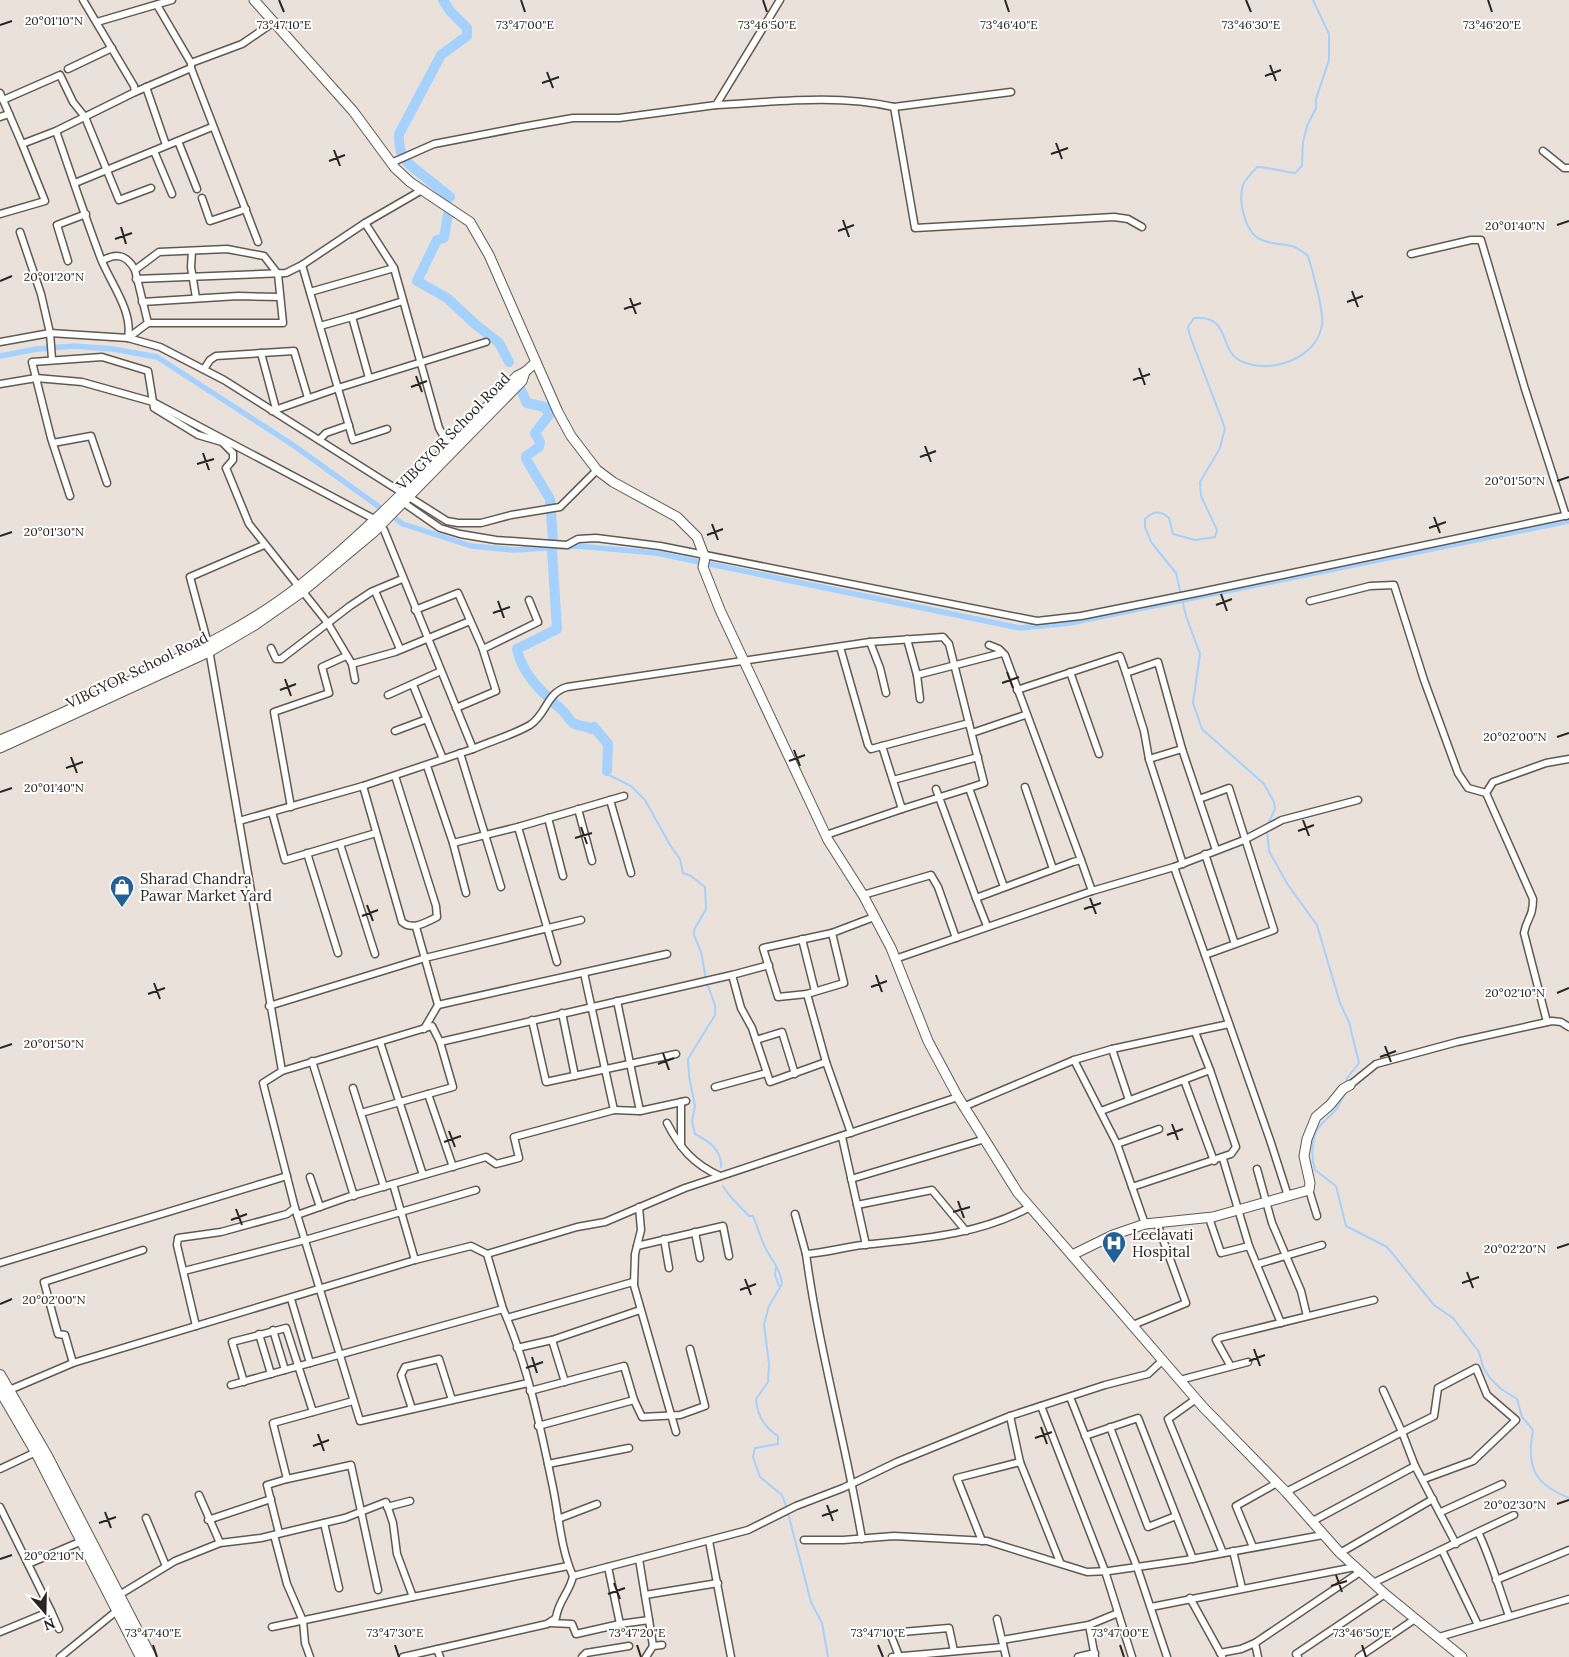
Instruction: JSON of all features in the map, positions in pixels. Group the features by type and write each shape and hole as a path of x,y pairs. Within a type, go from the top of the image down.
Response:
{"highway":[{"path":"0,1377 3,1391 25,1427 137,1640 151,1657"},
{"path":"25,1427 82,1541 115,1598"},
{"path":"137,1640 141,1657"}],"main road":[{"path":"254,0 346,102"},
{"path":"262,0 325,71 391,163 410,182 470,222 480,236 563,422 597,470 613,482 677,517 693,532 705,556 704,567 720,610 826,835 863,895 895,959 928,1041 958,1098 1018,1193 1196,1399 1286,1492 1340,1553 1372,1583 1439,1637 1457,1656"},
{"name":"VIBGYOR School Road","path":"0,748 12,739 208,648 300,589 381,519 450,449 517,376 525,372 536,362"},
{"name":"VIBGYOR School Road","path":"0,740 12,739"},
{"path":"1072,1255 1112,1235 1145,1224 1209,1218 1309,1190 1310,1183 1304,1156 1306,1139 1316,1117 1330,1106 1347,1087"}],"street":[{"path":"84,0 134,86 135,92"},
{"path":"96,22 172,0"},
{"path":"716,105 780,0"},
{"path":"157,5 191,66 212,127 258,242"},
{"path":"22,144 56,131 135,92 242,44 274,22"},
{"path":"68,69 112,49"},
{"path":"3,100 60,75 73,102 84,117 119,200 152,188"},
{"path":"146,87 166,145"},
{"path":"391,163 450,141 573,118 619,118 716,105 809,100 875,103 894,107 1011,92"},
{"path":"0,93 45,201 0,214"},
{"path":"894,107 915,228 1114,218 1128,219 1142,226"},
{"path":"0,117 9,114"},
{"path":"75,183 212,127"},
{"path":"56,131 102,261 117,291 130,327 128,338"},
{"path":"178,140 197,189"},
{"path":"154,150 172,194"},
{"path":"1542,151 1564,168 1569,168"},
{"path":"136,279 286,273 302,265 365,223 422,190"},
{"path":"202,198 210,221 246,209"},
{"path":"68,261 57,225 86,214"},
{"path":"365,223 394,268 439,428 450,449"},
{"path":"20,232 42,294 50,333 51,357"},
{"path":"0,342 50,333 128,338 160,347 274,410 319,440 440,528 460,534 496,540 567,545 578,539 596,538 705,556 1037,621 1201,592 1567,515 1525,390 1481,240 1471,240 1411,254"},
{"path":"128,338 148,323 283,323 278,274 264,256 227,249 159,252 134,270"},
{"path":"192,251 192,277 196,298"},
{"path":"102,261 113,255 121,256 130,263 134,270 148,323"},
{"path":"302,265 353,440 387,430"},
{"path":"310,292 394,268"},
{"path":"142,302 238,296 280,297"},
{"path":"320,326 404,301"},
{"path":"352,317 369,378"},
{"path":"274,410 486,342"},
{"path":"204,370 210,360 216,356 294,351 308,398"},
{"path":"261,352 274,410"},
{"path":"70,496 53,443 32,362 51,357 102,357 148,371 154,408 198,435 222,442 233,453 233,460 226,468 249,524 327,622 352,664 355,680"},
{"path":"0,384 36,378 82,382 153,402 381,519 402,579 472,748"},
{"path":"319,440 326,433 349,425"},
{"path":"53,443 91,436 107,483"},
{"path":"401,499 458,524 481,524 511,515 560,507 597,470"},
{"path":"264,545 190,576 208,648 239,821 269,1006 282,1071"},
{"path":"270,648 276,659 281,658 324,628 327,622 375,591 402,579"},
{"path":"1310,601 1370,586 1394,585 1424,680 1458,773 1468,788 1486,792"},
{"path":"375,591 400,649"},
{"path":"415,610 458,593 483,649 496,691 456,708"},
{"path":"483,649 538,622 529,600"},
{"path":"352,664 427,640 470,621"},
{"path":"239,821 427,766 532,724 548,700 559,689 870,642 938,636 946,638 955,666 984,783 938,796 826,835"},
{"path":"907,639 917,675 920,699"},
{"path":"870,642 880,668 886,693"},
{"path":"990,645 1000,649 1092,891"},
{"path":"840,647 868,745 871,749 969,724"},
{"path":"917,675 1002,654"},
{"path":"291,806 274,712 328,693 322,666 346,656"},
{"path":"1017,690 1120,656 1144,731 1149,759 1183,864"},
{"path":"1126,673 1158,662 1182,749 1216,850"},
{"path":"388,695 441,671"},
{"path":"1070,672 1099,754"},
{"path":"413,685 443,759"},
{"path":"972,733 1025,715"},
{"path":"395,731 427,719"},
{"path":"882,746 902,809"},
{"path":"1149,759 1182,749"},
{"path":"460,753 501,887"},
{"path":"893,780 978,757"},
{"path":"1486,792 1493,782 1546,763 1569,759"},
{"path":"427,766 453,843 466,892"},
{"path":"363,786 402,922 406,926 416,926 437,917 436,906 395,776"},
{"path":"1025,787 1053,869"},
{"path":"969,788 1004,887"},
{"path":"1199,799 1229,788 1274,930 1205,955"},
{"path":"936,789 987,926"},
{"path":"1486,792 1533,899 1533,914 1526,923 1524,933 1547,1022"},
{"path":"453,843 518,827 624,796"},
{"path":"610,800 631,872"},
{"path":"895,959 1092,891 1183,864 1244,840 1261,829 1279,821 1358,800"},
{"path":"578,809 592,861"},
{"path":"272,812 285,860 376,833"},
{"path":"548,818 563,876"},
{"path":"518,827 556,962"},
{"path":"340,844 374,954"},
{"path":"307,853 338,953"},
{"path":"1206,854 1235,944"},
{"path":"976,898 1081,860"},
{"path":"1174,867 1288,1196"},
{"path":"863,895 930,875 938,887 956,938"},
{"path":"832,933 844,983 807,994 778,997 763,948 832,933 874,917"},
{"path":"269,1006 425,958 581,920"},
{"path":"416,926 438,1005"},
{"path":"802,940 815,991"},
{"path":"424,1028 438,1005 667,954"},
{"path":"440,1042 732,976 768,965"},
{"path":"584,973 593,1006 614,1110"},
{"path":"732,976 770,1082 826,1062"},
{"path":"807,994 826,1062 851,1133"},
{"path":"617,1001 640,1111"},
{"path":"562,1013 575,1076"},
{"path":"532,1020 546,1082 676,1054"},
{"path":"1347,1087 1376,1064 1457,1042 1547,1022 1561,1022 1569,1027"},
{"path":"963,1107 1074,1060 1112,1049 1229,1024"},
{"path":"361,1114 453,1087 440,1042 432,1026 282,1071 263,1083 296,1212 360,1421 528,1383"},
{"path":"756,1040 782,1032 795,1074"},
{"path":"1132,1187 1223,1159 1231,1154 1236,1147 1195,1032"},
{"path":"380,1042 424,1175"},
{"path":"1112,1049 1129,1100"},
{"path":"1074,1060 1117,1144 1145,1224"},
{"path":"312,1061 354,1196"},
{"path":"1101,1111 1210,1070"},
{"path":"715,1087 766,1074"},
{"path":"1184,1080 1214,1161"},
{"path":"353,1088 384,1187"},
{"path":"428,1094 453,1167"},
{"path":"3,1391 74,1363 415,1260 470,1246 488,1254 577,1227 605,1222 655,1199 720,1176 958,1098"},
{"path":"196,1326 177,1245 178,1238 221,1232 320,1207 486,1157 496,1164 519,1158 514,1137 614,1110 640,1111 684,1102 681,1146"},
{"path":"667,1123 681,1146 702,1168 720,1176"},
{"path":"1117,1144 1159,1129"},
{"path":"842,1136 866,1245"},
{"path":"851,1179 985,1139"},
{"path":"1223,1159 1248,1246 1258,1264 1281,1323"},
{"path":"1257,1169 1272,1223 1301,1291 1307,1316"},
{"path":"0,1262 287,1176"},
{"path":"310,1177 320,1207"},
{"path":"393,1184 415,1260"},
{"path":"184,1271 305,1240 476,1190"},
{"path":"857,1205 932,1190 966,1231"},
{"path":"1309,1190 1317,1216"},
{"path":"639,1207 641,1230 637,1246 634,1284 676,1432"},
{"path":"806,1254 966,1231 1008,1219 1030,1207"},
{"path":"795,1214 806,1254 812,1302 852,1483 862,1539"},
{"path":"1209,1218 1221,1253 1248,1246"},
{"path":"1133,1325 1186,1303 1157,1223"},
{"path":"637,1246 723,1226 729,1256"},
{"path":"695,1232 700,1258"},
{"path":"664,1239 670,1268"},
{"path":"1258,1264 1322,1245"},
{"path":"74,1363 65,1335 58,1334 44,1282 143,1250"},
{"path":"403,1657 549,1622 556,1618 557,1606 572,1583 548,1464 528,1383 503,1309 488,1254"},
{"path":"507,1318 633,1282 634,1284"},
{"path":"291,1299 310,1363"},
{"path":"1230,1365 1216,1340 1374,1300"},
{"path":"231,1385 503,1309"},
{"path":"517,1348 552,1340 640,1310"},
{"path":"244,1382 232,1342 286,1328 313,1412"},
{"path":"273,1330 285,1370"},
{"path":"259,1334 271,1374"},
{"path":"552,1340 565,1382"},
{"path":"530,1392 624,1366 634,1400 642,1417 680,1415 704,1406 690,1349"},
{"path":"412,1409 402,1375 406,1367 439,1359 452,1400"},
{"path":"572,1576 748,1530 796,1506 897,1462 1010,1416 1070,1396 1148,1374 1163,1360"},
{"path":"1180,1380 1230,1365 1248,1362"},
{"path":"1286,1492 1434,1416 1438,1388 1476,1368 1487,1395 1516,1420 1472,1461 1424,1479"},
{"path":"1383,1390 1415,1466 1424,1479 1456,1544"},
{"path":"1070,1396 1137,1567 1167,1657"},
{"path":"1196,1399 1168,1419 1223,1553"},
{"path":"538,1426 634,1400"},
{"path":"287,1479 273,1423 353,1401"},
{"path":"1041,1406 1105,1571 1132,1657"},
{"path":"1010,1416 1020,1462 1060,1562"},
{"path":"1085,1436 1138,1418 1193,1559"},
{"path":"1110,1427 1148,1527 1176,1516"},
{"path":"548,1464 629,1448"},
{"path":"0,1469 36,1452"},
{"path":"982,1540 956,1480 961,1476 1020,1462"},
{"path":"310,1657 305,1643 303,1621 288,1584 267,1485 351,1465 378,1590"},
{"path":"1311,1522 1415,1466"},
{"path":"1253,1547 1236,1506 1277,1483"},
{"path":"1440,1512 1502,1484"},
{"path":"199,1495 208,1520 220,1543"},
{"path":"208,1520 271,1499"},
{"path":"1340,1553 1433,1499"},
{"path":"387,1507 410,1501"},
{"path":"115,1598 166,1566 220,1543 260,1538 324,1523 386,1502 393,1523 397,1554 414,1597"},
{"path":"558,1519 597,1504"},
{"path":"0,1508 59,1629"},
{"path":"1372,1583 1514,1515"},
{"path":"146,1518 166,1566"},
{"path":"324,1523 339,1588"},
{"path":"1478,1532 1490,1556 1496,1580 1509,1616"},
{"path":"804,1540 862,1539 894,1536 982,1540 1060,1562 1087,1572 1193,1559 1323,1535"},
{"path":"28,1564 82,1541"},
{"path":"710,1541 731,1657"},
{"path":"1442,1550 1478,1625"},
{"path":"1496,1580 1569,1550"},
{"path":"1233,1551 1242,1588"},
{"path":"639,1559 653,1646 646,1657"},
{"path":"272,1627 568,1566"},
{"path":"608,1567 620,1624"},
{"path":"1151,1607 1242,1588 1358,1569"},
{"path":"1190,1598 1221,1655 1255,1643 1358,1569"},
{"path":"645,1595 718,1583"},
{"path":"1298,1657 1296,1654 1385,1594"},
{"path":"1439,1637 1569,1600"},
{"path":"60,1657 120,1608"},
{"path":"0,1632 51,1611"},
{"path":"892,1657 954,1651 961,1654 1089,1625 1118,1614"},
{"path":"996,1619 1006,1657"},
{"path":"1359,1657 1415,1619"},
{"path":"549,1622 572,1624 576,1634 620,1624 649,1620"},
{"path":"1078,1657 1095,1655 1089,1625"},
{"path":"900,1656 890,1633 949,1628 954,1651"},
{"path":"1255,1643 1258,1657"},
{"path":"653,1646 662,1645"},
{"path":"582,1657 586,1653 629,1646"},
{"path":"438,1649 440,1657"}],"waterway":[{"path":"443,0 450,11 467,28 467,36 441,55 399,134 399,139 406,161 450,197"},
{"path":"1268,824 1275,809 1274,802 1264,784 1202,729 1193,703 1200,654 1186,616 1176,573 1151,542 1145,527 1145,519 1154,513 1163,514 1169,518 1173,534 1195,540 1215,537 1217,530 1201,496 1200,482 1220,448 1225,428 1190,336 1188,327 1194,318 1214,322 1220,328 1235,357 1243,362 1255,365 1267,366 1292,360 1303,354 1319,336 1322,324 1321,310 1308,256 1295,247 1269,242 1256,237 1247,224 1241,200 1243,185 1257,167 1295,173 1302,166 1303,142 1307,126 1316,108 1316,99 1329,60 1329,34 1313,0"},
{"path":"448,214 444,238 437,240 417,281 447,298 499,343 509,362"},
{"path":"0,356 37,349 74,346 113,349 157,357 293,445 403,524 471,546 514,550 577,546 656,553 1020,628 1070,623 1569,521"},
{"path":"519,386 527,403 545,407 549,415 535,433 540,442 539,447 526,456 526,459 550,499 553,541"},
{"path":"552,551 557,629 517,649 529,676 541,691 573,723 591,729 594,727 608,744 607,771"},
{"path":"607,771 609,775 631,786 645,800 680,859 683,873 691,876 705,887 706,909 694,930 694,935 701,952 706,979"},
{"path":"1267,831 1269,851 1288,885 1317,925 1340,1003 1349,1022 1359,1063 1347,1078 1346,1084"},
{"path":"707,983 715,1005 715,1015 688,1059 689,1076 695,1106 692,1121 695,1134 710,1143 717,1151 721,1167"},
{"path":"1343,1096 1336,1110 1316,1131 1312,1154 1315,1170 1336,1186 1346,1226 1387,1247 1434,1305 1453,1318 1479,1352 1483,1367 1490,1378 1501,1389 1517,1399 1522,1417 1533,1430 1531,1454 1535,1473 1548,1487 1569,1498"},
{"path":"723,1186 749,1216 753,1216 765,1247 778,1270 782,1284 769,1306 764,1324 769,1364 768,1382 756,1399 758,1410 765,1425 778,1436 778,1444 755,1448 753,1457 760,1477 782,1495 787,1509"},
{"path":"776,1267 775,1275 779,1286"},
{"path":"788,1513 811,1602 822,1623 828,1657"}],"place":[{"name":"Sharad Chandra Pawar Market Yard","path":"122,908"},
{"name":"Leelavati Hospital","path":"1114,1264"}]}
